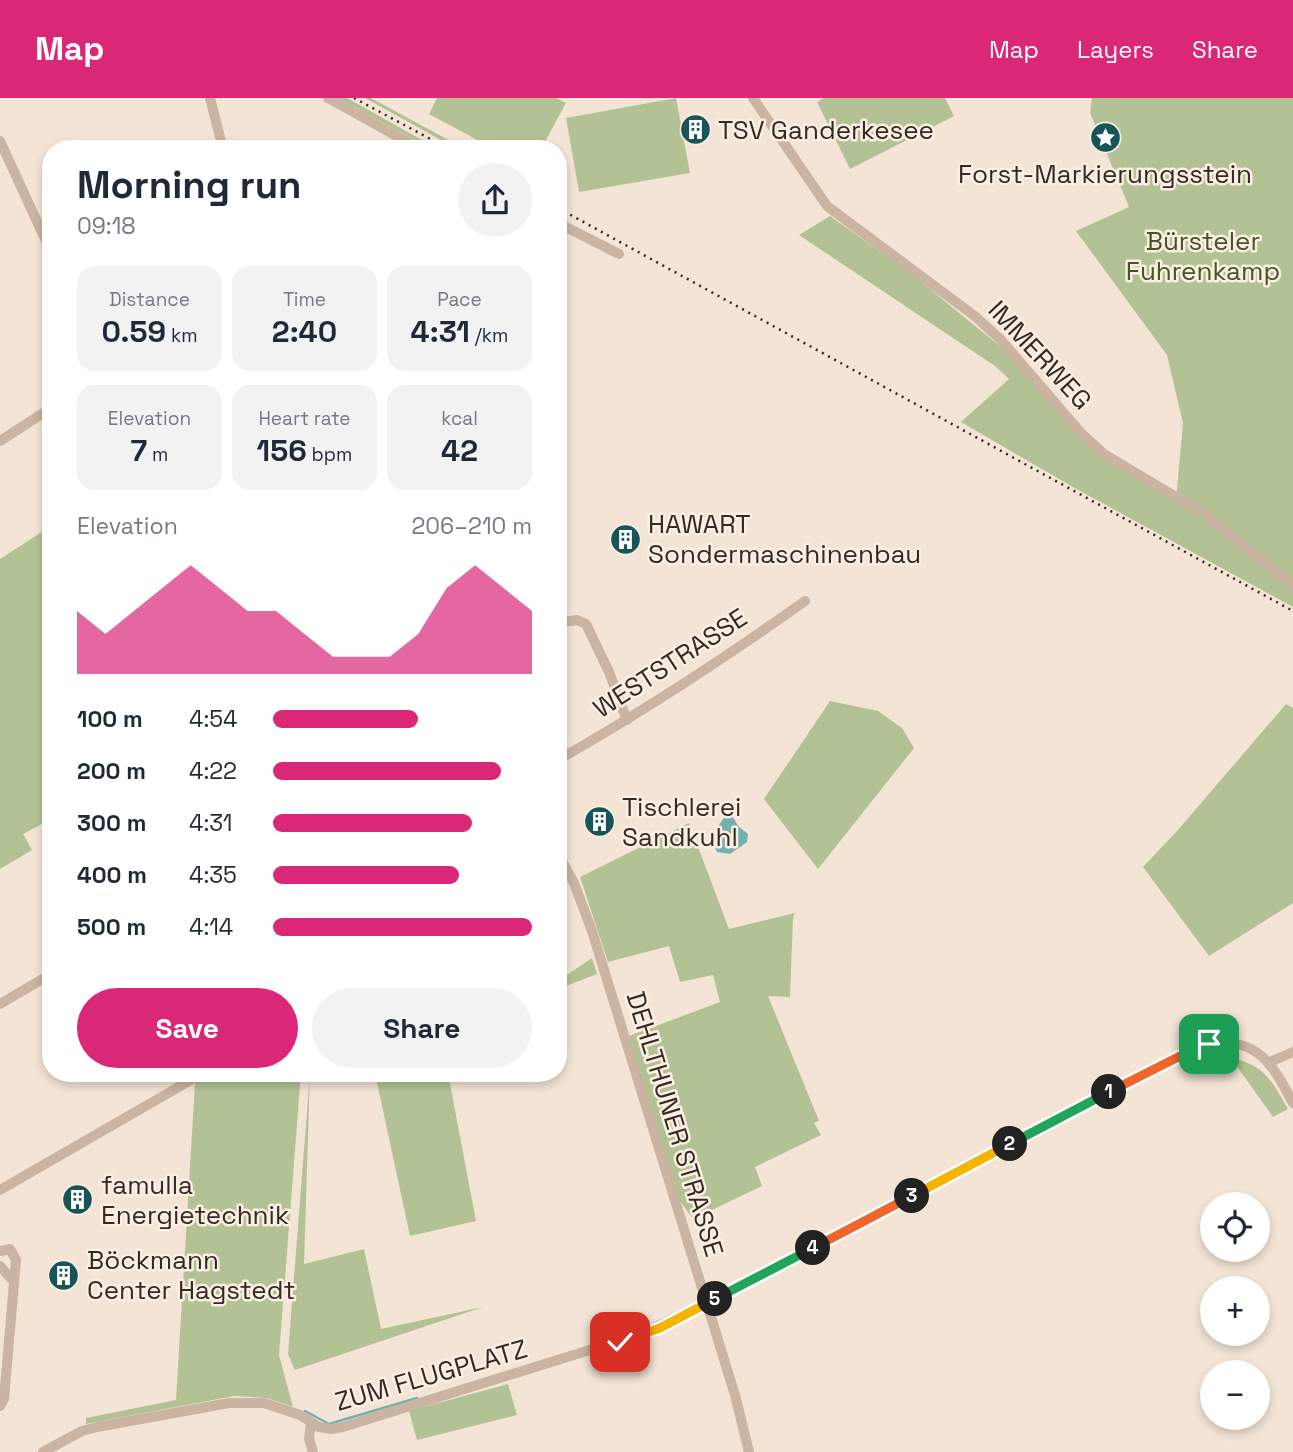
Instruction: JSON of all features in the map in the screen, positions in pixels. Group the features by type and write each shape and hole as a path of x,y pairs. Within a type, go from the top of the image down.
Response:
{"street":[{"path":"209,98 221,140"},
{"path":"328,98 404,140"},
{"name":"IMMERWEG","path":"752,98 827,206 976,317 1001,340 1082,434 1104,454 1203,513 1293,586"},
{"path":"0,141 42,232"},
{"path":"567,228 619,254"},
{"path":"1,440 42,414"},
{"name":"WESTSTRASSE","path":"567,755 628,720 707,669 805,601"},
{"path":"567,622 577,620 586,624 628,720"},
{"name":"DEHLTHUNER STRASSE","path":"567,870 592,931 735,1395 749,1452"},
{"path":"0,1004 42,979"},
{"name":"ZUM FLUGPLATZ","path":"43,1452 82,1431 97,1427 229,1403 264,1403 300,1415 319,1427 343,1427 620,1342 660,1328 1196,1048 1229,1043 1245,1047 1270,1062"},
{"path":"1293,1052 1270,1062 1293,1103"},
{"path":"0,1190 187,1082"},
{"path":"0,1251 10,1249 15,1255 4,1399 0,1406"},
{"path":"0,1266 14,1282"},
{"path":"311,1423 309,1439 313,1452"}],"green space":[{"path":"338,98 347,98 422,140 415,140"},
{"path":"365,98 371,98 448,140 441,140"},
{"path":"437,98 556,98 566,103 546,140 477,140 429,114"},
{"path":"676,98 690,173 579,192 566,118"},
{"path":"824,98 945,98 954,116 850,169 817,102"},
{"name":"Bürsteler Fuhrenkamp","path":"1092,98 1293,98 1293,607 1071,486 961,422 1009,379 995,366 799,235 830,216 910,273 1006,351 1080,437 1176,500 1183,423 1167,355 1076,231 1129,207 1090,113"},
{"path":"42,532 42,824 23,834 32,850 0,869 0,559"},
{"path":"830,701 878,711 902,728 914,748 818,869 764,799"},
{"path":"1286,704 1293,708 1293,903 1209,956 1143,867"},
{"path":"689,823 729,929 795,913 790,997 768,996 819,1121 814,1123 821,1135 755,1167 762,1186 693,1219 680,1201 629,1036 720,1002 713,975 680,982 669,946 608,962 580,877"},
{"path":"592,958 597,974 567,986 567,975"},
{"path":"1231,1058 1252,1065 1266,1075 1288,1109 1273,1117"},
{"path":"300,1082 279,1355 293,1407 267,1398 234,1396 86,1424 86,1418 176,1400 195,1083"},
{"path":"310,1082 304,1264 364,1249 381,1329 483,1307 295,1370 288,1354"},
{"path":"377,1082 450,1082 476,1221 410,1236"},
{"path":"508,1384 517,1415 417,1440 409,1411"}],"water":[{"path":"726,815 732,816 748,834 747,842 730,854 717,852 715,842 718,828"}],"waterway":[{"path":"647,1327 688,1307"},
{"path":"305,1411 329,1424 417,1398"}],"railway":[{"path":"354,98 432,140"},
{"path":"567,213 1293,611"}],"place":[{"name":"TSV Ganderkesee","path":"695,130"},
{"name":"Forst-Markierungsstein","path":"1105,138"},
{"name":"HAWART Sondermaschinenbau","path":"625,539"},
{"name":"Tischlerei Sandkuhl","path":"599,822"},
{"name":"famulla Energietechnik","path":"78,1200"},
{"name":"Böckmann Center Hagstedt","path":"64,1275"}],"route":[{"path":"620,1342 660,1328 1171,1060 1209,1044"}]}
